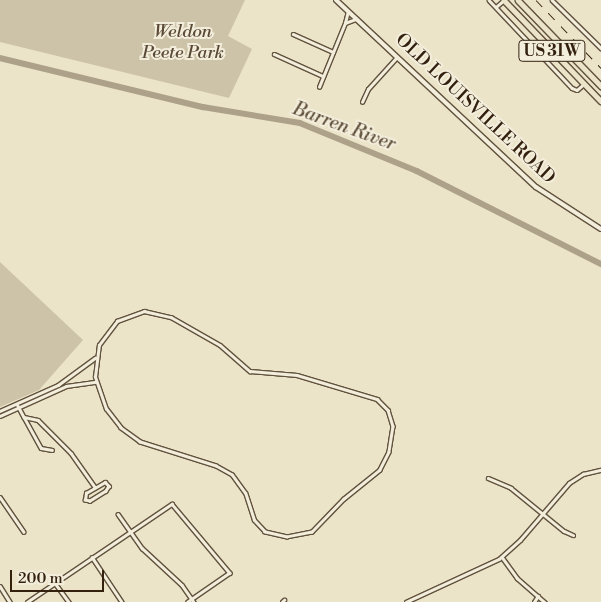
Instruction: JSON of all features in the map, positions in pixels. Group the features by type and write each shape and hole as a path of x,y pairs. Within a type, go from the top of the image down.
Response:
{"main road":[{"name":"US 31W","path":"504,0 601,101"},
{"name":"US 31W","path":"518,0 601,86"}],"street":[{"name":"OLD LOUISVILLE ROAD","path":"336,0 536,187 601,229"},
{"path":"489,0 572,88 577,90 584,84"},
{"path":"496,8 504,0"},
{"path":"552,0 601,48"},
{"path":"319,87 346,23 348,10"},
{"path":"346,23 357,18"},
{"path":"293,34 333,52"},
{"path":"274,54 323,76"},
{"path":"362,102 368,89 398,56"},
{"path":"139,312 161,313 220,345 250,371 297,374 373,397 390,415 392,438 380,470 344,499 316,529 302,536 276,536 257,525 242,488 227,472 153,448 124,431 106,408 96,382 95,358 103,336 117,321 139,312"},
{"path":"0,411 61,383 95,358"},
{"path":"0,416 66,386 96,382"},
{"path":"17,404 41,448 52,450"},
{"path":"24,417 39,421 73,455 96,487"},
{"path":"406,602 502,557 574,479 601,470"},
{"path":"488,478 508,486 573,535"},
{"path":"104,482 109,486 101,495 86,501 85,494 96,487 104,482"},
{"path":"0,498 24,532"},
{"path":"27,602 172,504 230,573 188,602"},
{"path":"118,514 142,548 182,585 193,600"},
{"path":"92,557 122,602"},
{"path":"502,557 517,578 545,602"},
{"path":"55,582 68,602"},
{"path":"0,586 10,602"},
{"path":"534,602 538,596"}],"green space":[{"name":"Weldon Peete Park","path":"0,0 245,0 228,36 252,49 229,98 0,42"},
{"path":"0,262 83,340 39,390 0,407"}],"waterway":[{"name":"Barren River","path":"0,58 203,107 300,123 417,171 601,264"}],"railway":[{"path":"536,0 601,68"}]}
